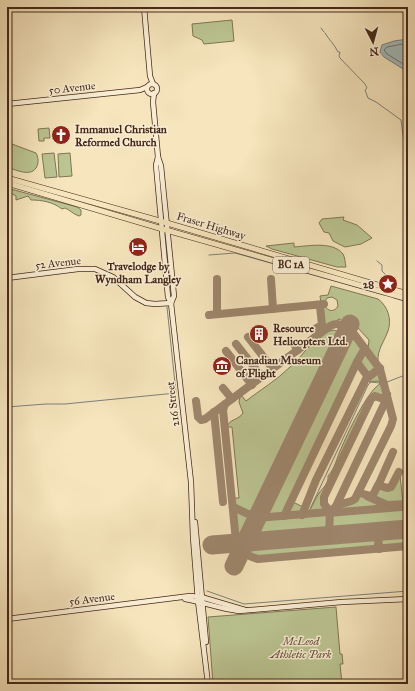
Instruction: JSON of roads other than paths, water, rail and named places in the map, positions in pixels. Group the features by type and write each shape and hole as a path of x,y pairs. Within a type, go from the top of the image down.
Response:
{"main road":[{"name":"216 Street","path":"144,7 150,89 153,102 158,157 162,166 167,223 165,230 168,297 171,303 208,674"},
{"name":"50 Avenue","path":"7,104 150,89"},
{"name":"216 Street","path":"158,157 156,165 161,221 165,230"},
{"name":"Fraser Highway","path":"7,178 161,221 408,294"},
{"name":"Fraser Highway","path":"7,183 165,230 408,299"},
{"name":"52 Avenue","path":"7,278 78,269 95,270 113,277 135,297 146,303 171,303"},
{"name":"56 Avenue","path":"7,619 179,598 200,599 245,610"},
{"name":"216 Street","path":"200,599 204,619 208,684"},
{"name":"56 Avenue","path":"200,599 230,610 408,599"},
{"path":"204,619 204,611 211,606 217,606"}],"water":[{"path":"408,39 408,72 384,57 380,52 382,45"}],"waterway":[{"path":"321,28 324,32"},
{"path":"325,33 338,52 340,52 340,58 365,84 367,88 365,90 368,98 401,120 405,151"},
{"path":"405,154 408,186"},
{"path":"209,255 235,253 384,295"},
{"path":"377,261 382,265 382,271 386,275 387,279"},
{"path":"394,298 408,302"},
{"path":"7,407 65,404 176,393 167,307"},
{"path":"387,382 408,374"},
{"path":"310,509 368,385 371,382 380,383"},
{"path":"207,591 244,604 408,591"}],"place":[{"name":"Immanuel Christian Reformed Church","path":"61,135"},
{"name":"Travelodge by Wyndham Langley","path":"138,247"},
{"name":"28","path":"388,284"},
{"name":"Resource Helicopters Ltd.","path":"259,334"},
{"name":"Canadian Museum of Flight","path":"222,366"}],"park label":[{"name":"McLeod Athletic Park","path":"301,647"}]}
